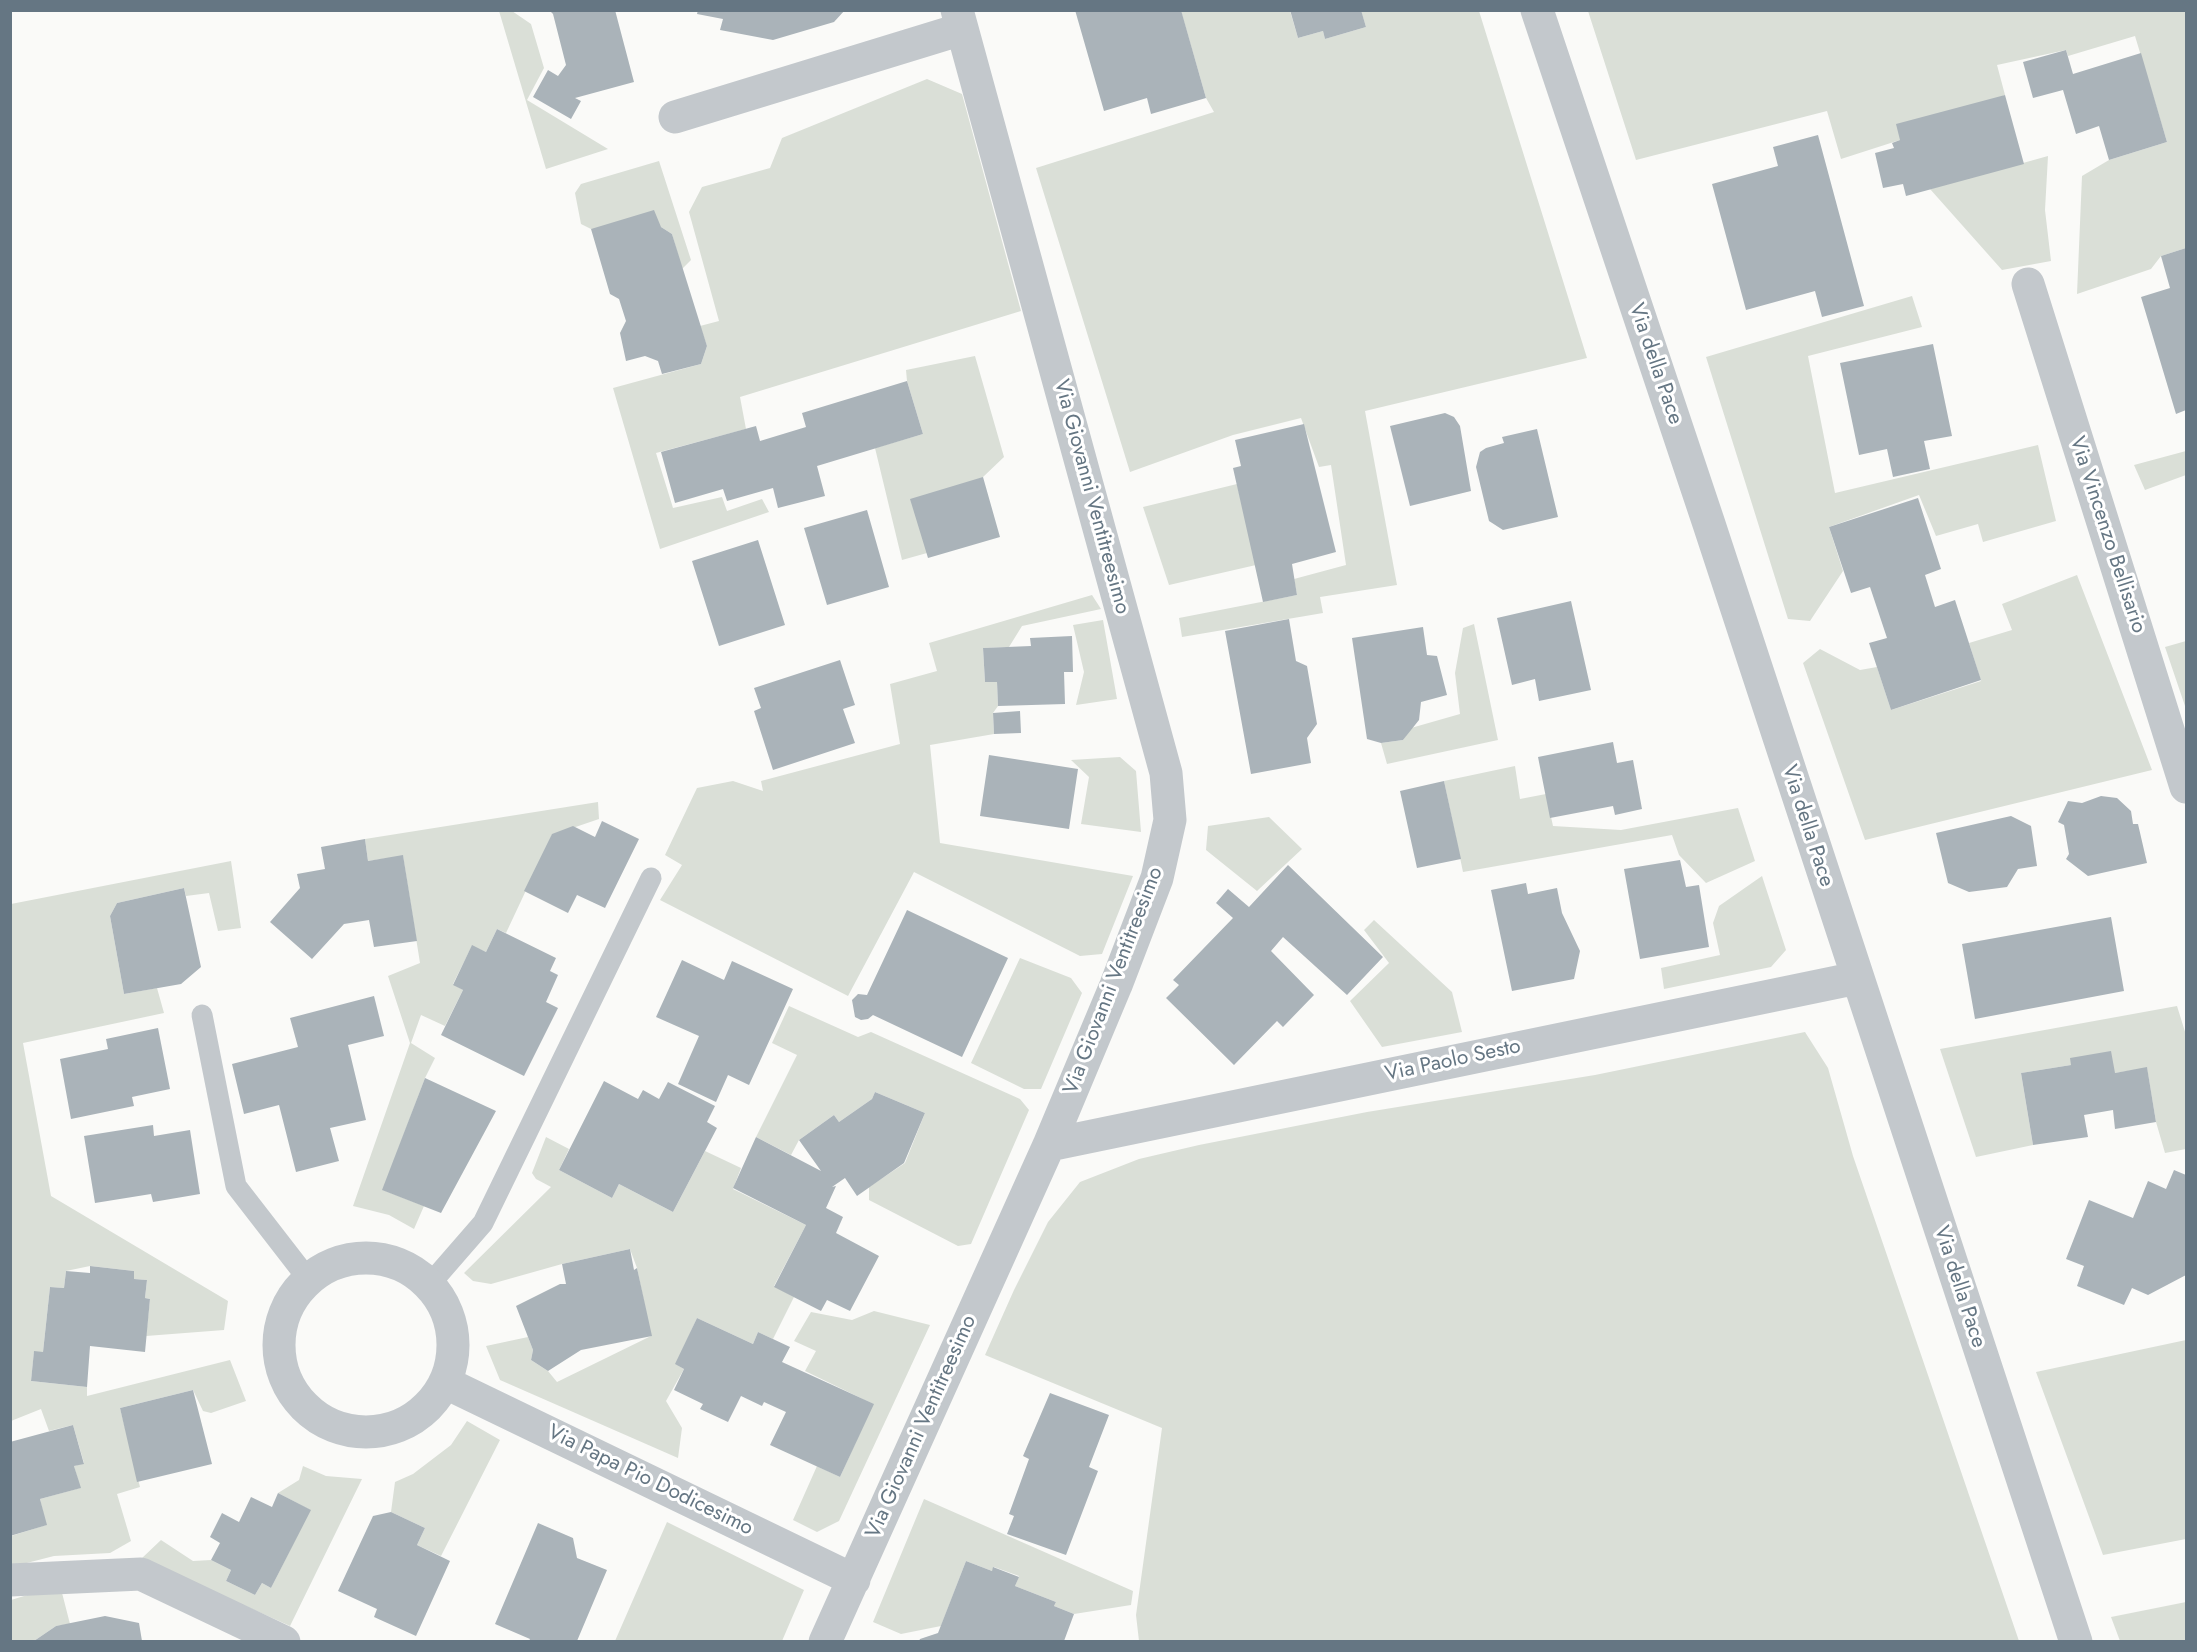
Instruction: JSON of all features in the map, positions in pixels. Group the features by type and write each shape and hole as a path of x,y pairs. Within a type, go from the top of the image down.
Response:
{"street":[{"name":"Via della Pace","path":"1537,10 1709,524 2076,1641"},
{"path":"675,117 960,20"},
{"name":"Via Giovanni Ventitreesimo","path":"825,1641 1049,1145 1116,985 1157,878 1170,820 1166,773 960,20"},
{"name":"Via Vincenzo Bellisario","path":"2028,284 2187,787"},
{"name":"Via Paolo Sesto","path":"1049,1145 1857,978"},
{"path":"357,1257 383,1259 409,1268 430,1284 445,1306 453,1331 453,1357 446,1383 430,1406 407,1422 381,1432 353,1432 326,1423 304,1406 288,1383 280,1356 280,1328 290,1302 308,1279 330,1265 357,1257"},
{"name":"Via Papa Pio Dodicesimo","path":"446,1383 854,1580"},
{"path":"10,1580 141,1574 284,1641"}],"lane":[{"path":"430,1284 483,1223 651,878"},
{"path":"202,1015 236,1186 308,1279"}],"shaded area":[{"path":"499,11 512,11 531,24 544,68 527,100 608,149 546,169"},
{"path":"1181,11 1290,11 1298,38 1323,31 1325,39 1366,27 1361,11 1479,11 1587,358 1365,411 1397,585 1320,597 1323,613 1182,637 1179,618 1297,595 1294,579 1346,565 1331,465 1319,467 1301,418 1233,435 1130,472 1036,168 1214,112 1206,98"},
{"path":"1588,11 2186,11 2186,248 2161,256 2151,269 2077,294 2082,176 2109,160 2167,142 2135,36 2068,56 2066,50 1997,65 2005,95 1900,140 1841,159 1827,111 1636,160"},
{"path":"927,79 962,94 1021,311 740,397 746,429 656,453 673,508 722,497 727,511 762,499 769,512 660,549 613,388 701,364 707,346 700,326 719,321 689,212 702,187 770,168 782,138"},
{"path":"2048,156 2045,210 2051,261 2002,270 1930,189"},
{"path":"659,161 691,260 682,269 672,234 661,227 591,229 581,224 575,193 581,184"},
{"path":"1912,296 1922,327 1808,356 1835,493 2038,445 2056,521 1983,542 1978,524 1936,536 1919,495 1829,527 1843,571 1810,621 1788,619 1706,357"},
{"path":"975,356 1004,457 983,477 927,553 902,560 875,448 923,434 907,381 906,370"},
{"path":"2186,451 2186,475 2145,490 2134,465"},
{"path":"1237,484 1256,565 1169,585 1143,507"},
{"path":"2077,575 2152,770 1865,840 1803,663 1820,649 1860,670 1877,667 1891,710 1981,681 1969,643 2012,630 2002,604"},
{"path":"1092,595 1101,609 1022,626 1009,647 983,648 985,682 997,682 998,706 993,713 994,734 930,745 940,843 1133,876 1102,954 1080,956 914,872 848,996 660,900 682,865 665,855 697,788 733,781 763,791 761,781 900,744 890,684 937,671 929,643"},
{"path":"1103,620 1117,699 1076,705 1084,672 1073,625"},
{"path":"1474,624 1498,740 1387,764 1381,743 1403,740 1411,728 1460,714 1455,673 1463,628"},
{"path":"2186,641 2186,709 2165,647"},
{"path":"1120,757 1136,771 1141,832 1081,824 1089,777 1071,760"},
{"path":"1515,766 1520,799 1546,794 1553,826 1621,830 1738,808 1755,861 1706,883 1679,855 1672,835 1463,872 1444,781"},
{"path":"598,802 599,819 552,835 506,933 497,929 486,952 472,946 453,984 463,990 445,1026 421,1015 411,1043 435,1058 425,1078 383,1190 424,1206 414,1229 389,1215 353,1206 410,1043 388,976 420,963 403,856 368,861 365,839"},
{"path":"1269,817 1302,849 1257,891 1206,850 1208,826"},
{"path":"231,861 241,928 218,931 209,893 186,896 184,888 117,903 110,916 124,994 157,988 164,1013 23,1043 51,1196 228,1301 224,1330 146,1336 150,1299 145,1298 147,1280 134,1279 134,1271 90,1266 66,1271 64,1288 50,1287 43,1352 34,1352 31,1381 87,1387 87,1396 230,1360 246,1401 211,1413 203,1411 193,1390 120,1408 140,1487 117,1494 131,1541 110,1553 54,1556 11,1567 11,1536 46,1525 40,1499 80,1488 74,1466 84,1463 73,1425 49,1431 41,1409 11,1421 11,904"},
{"path":"1762,876 1786,950 1771,967 1664,989 1661,968 1720,955 1713,923 1719,906"},
{"path":"1374,920 1452,992 1462,1032 1382,1047 1350,1001 1389,963 1364,930"},
{"path":"1020,958 1071,978 1082,993 1041,1089 1024,1089 971,1063"},
{"path":"789,1006 858,1037 871,1032 1020,1099 1029,1110 971,1244 958,1246 869,1200 869,1187 905,1163 925,1113 875,1092 872,1099 839,1122 834,1115 799,1140 791,1155 756,1137 797,1055 772,1043"},
{"path":"2177,1006 2186,1035 2186,1149 2165,1153 2156,1122 2147,1068 2115,1073 2071,1065 2021,1073 2033,1145 1976,1157 1940,1049"},
{"path":"1805,1032 1828,1068 1853,1156 2019,1641 1139,1641 1136,1615 1162,1428 985,1355 1048,1222 1080,1182 1139,1159 1199,1145 1367,1112 1595,1075"},
{"path":"546,1137 569,1149 559,1170 612,1198 619,1184 673,1212 705,1151 741,1168 733,1189 806,1225 774,1286 794,1297 773,1339 758,1332 753,1344 697,1318 676,1364 684,1369 666,1401 682,1428 678,1458 500,1380 486,1346 528,1337 533,1350 531,1360 548,1371 557,1382 651,1336 637,1268 630,1249 562,1264 491,1284 473,1281 464,1273 551,1187 536,1179 532,1173"},
{"path":"874,1311 930,1325 839,1521 817,1532 793,1520 817,1466 840,1477 873,1404 805,1371 816,1351 794,1341 811,1312 852,1320"},
{"path":"2186,1340 2186,1539 2103,1555 2036,1372"},
{"path":"467,1421 500,1440 441,1556 417,1545 425,1528 391,1512 395,1482 413,1474 451,1445"},
{"path":"303,1466 326,1476 362,1479 290,1626 141,1559 161,1540 193,1561 211,1560 231,1570 226,1581 255,1595 262,1583 271,1588 310,1510 278,1493 299,1480"},
{"path":"924,1499 1133,1591 1131,1605 1074,1614 1054,1606 1056,1602 1015,1586 1019,1576 994,1567 992,1571 966,1561 941,1626 901,1634 873,1622"},
{"path":"667,1522 804,1590 782,1641 615,1641"},
{"path":"60,1585 70,1624 56,1626 34,1641 11,1642 11,1600"},
{"path":"2186,1602 2186,1641 2120,1641 2111,1617"}],"building":[{"path":"549,10 615,10 634,82 575,98 581,101 571,119 533,97 548,70 558,76 566,65 553,14"},
{"path":"698,10 845,10 834,22 773,40 720,30 723,19 697,14"},
{"path":"1075,10 1181,10 1206,98 1151,114 1147,98 1104,111"},
{"path":"1290,10 1361,10 1366,27 1325,39 1323,31 1298,38"},
{"path":"2066,50 2073,74 2141,53 2167,142 2109,160 2099,126 2076,134 2063,90 2033,98 2023,62"},
{"path":"2005,95 2024,164 1906,196 1903,184 1883,188 1875,153 1894,148 1892,143 1900,140 1896,124"},
{"path":"1818,135 1864,306 1822,317 1815,291 1746,310 1712,184 1778,166 1773,147"},
{"path":"654,210 661,227 672,234 707,346 701,364 662,374 658,361 645,356 626,361 620,333 626,321 619,299 610,294 591,229"},
{"path":"2186,248 2186,410 2176,414 2141,297 2170,288 2161,256"},
{"path":"1933,344 1952,436 1924,441 1930,469 1893,477 1887,449 1859,455 1840,363"},
{"path":"907,381 923,434 817,466 825,496 778,508 773,488 727,501 723,489 675,503 661,452 756,426 760,441 806,427 802,413"},
{"path":"1445,413 1454,417 1460,426 1471,491 1410,506 1390,426"},
{"path":"1304,424 1336,552 1292,564 1297,595 1263,602 1233,468 1241,466 1235,440"},
{"path":"1537,429 1558,517 1503,530 1489,521 1476,467 1480,452 1504,443 1502,437"},
{"path":"983,477 1000,537 928,558 910,499"},
{"path":"1918,498 1941,569 1925,575 1935,607 1955,600 1981,680 1891,710 1869,643 1887,638 1870,587 1851,593 1829,527"},
{"path":"867,510 889,587 827,605 804,528"},
{"path":"758,540 785,625 719,646 692,561"},
{"path":"1571,601 1591,690 1539,701 1535,679 1512,685 1497,618"},
{"path":"1289,619 1296,661 1307,666 1317,724 1307,738 1311,763 1251,774 1225,631"},
{"path":"1423,627 1427,655 1437,656 1447,695 1421,702 1419,720 1403,740 1381,743 1367,739 1352,638"},
{"path":"1072,636 1073,672 1064,672 1065,704 998,706 997,682 985,682 983,648 1031,646 1030,638"},
{"path":"840,660 855,705 843,709 855,743 773,770 754,711 761,708 754,688"},
{"path":"1020,711 1021,733 994,734 993,713"},
{"path":"1613,742 1617,763 1633,760 1642,809 1615,815 1613,806 1550,818 1538,757"},
{"path":"989,755 1078,769 1069,829 980,816"},
{"path":"1444,781 1461,859 1417,868 1400,791"},
{"path":"2101,796 2117,798 2131,811 2133,824 2138,824 2147,863 2088,876 2066,859 2069,854 2064,825 2058,822 2068,801 2082,803"},
{"path":"2011,816 2031,826 2037,866 2018,869 2007,887 1969,892 1948,883 1936,833"},
{"path":"602,821 639,839 605,908 577,895 568,913 524,891 552,834 573,826 595,837"},
{"path":"365,839 368,861 403,855 417,941 374,947 369,920 344,924 312,959 270,922 300,888 297,874 325,869 321,847"},
{"path":"1680,860 1686,887 1699,885 1709,947 1640,959 1624,869"},
{"path":"1288,865 1383,957 1347,995 1283,937 1271,951 1314,995 1283,1027 1277,1021 1234,1065 1166,998 1179,985 1173,980 1233,918 1216,903 1228,889 1249,907"},
{"path":"1526,883 1528,894 1557,888 1562,913 1580,951 1574,979 1512,991 1491,890"},
{"path":"184,888 201,967 181,984 124,994 110,916 117,903"},
{"path":"907,910 1008,958 962,1057 873,1015 861,1020 855,1017 852,1000 858,994 867,995"},
{"path":"2111,917 2124,991 1975,1019 1962,944"},
{"path":"497,929 556,958 550,971 558,975 546,1002 558,1008 524,1076 441,1035 463,990 453,985 472,945 486,952"},
{"path":"682,960 724,980 732,961 793,989 749,1085 728,1075 716,1102 678,1084 699,1036 656,1017"},
{"path":"374,996 384,1036 348,1045 366,1120 330,1128 339,1161 296,1172 279,1105 244,1114 232,1064 298,1047 290,1018"},
{"path":"158,1028 170,1089 132,1097 134,1106 71,1119 60,1059 108,1049 106,1039"},
{"path":"2111,1051 2115,1073 2147,1067 2156,1122 2115,1129 2113,1110 2084,1115 2088,1137 2033,1145 2021,1073 2071,1065 2070,1058"},
{"path":"425,1078 496,1111 441,1213 382,1190"},
{"path":"604,1081 638,1099 643,1090 659,1099 668,1082 715,1106 707,1122 717,1128 673,1212 619,1184 612,1198 559,1170"},
{"path":"875,1092 925,1113 904,1163 857,1196 845,1178 832,1187 836,1186 826,1208 843,1217 836,1233 879,1256 850,1311 827,1300 821,1311 774,1287 806,1225 733,1188 756,1137 821,1171 799,1140 834,1115 839,1122 872,1099"},
{"path":"153,1125 154,1136 190,1130 200,1194 153,1202 151,1194 95,1203 84,1136"},
{"path":"2174,1170 2186,1175 2186,1275 2148,1295 2132,1288 2124,1305 2077,1286 2084,1266 2066,1259 2089,1200 2133,1218 2148,1181 2166,1189"},
{"path":"630,1249 634,1270 637,1268 652,1336 581,1350 548,1371 531,1360 533,1350 516,1306 560,1284 566,1284 562,1264"},
{"path":"90,1266 134,1271 134,1279 147,1280 145,1298 150,1299 145,1352 90,1346 87,1387 31,1381 34,1351 43,1352 50,1287 64,1288 66,1271 90,1273"},
{"path":"697,1318 753,1344 758,1332 790,1347 782,1362 874,1404 840,1477 770,1445 786,1412 764,1402 762,1406 741,1396 728,1422 700,1409 703,1404 674,1390 684,1369 675,1364"},
{"path":"193,1390 212,1464 137,1482 120,1408"},
{"path":"1050,1393 1109,1415 1089,1467 1098,1471 1066,1555 1007,1534 1014,1516 1009,1514 1029,1459 1023,1456"},
{"path":"73,1425 84,1464 74,1466 81,1488 40,1499 47,1525 10,1536 10,1442"},
{"path":"278,1493 311,1510 271,1588 262,1583 255,1595 226,1581 231,1570 211,1560 220,1543 210,1537 222,1513 239,1522 251,1497 272,1507"},
{"path":"391,1512 425,1528 417,1545 450,1561 416,1636 374,1617 377,1609 338,1591 373,1516"},
{"path":"538,1523 573,1538 577,1558 607,1570 577,1641 529,1641 530,1639 495,1624"},
{"path":"966,1561 992,1571 993,1567 1019,1577 1015,1586 1056,1602 1054,1606 1074,1614 1064,1641 919,1641 938,1633"},
{"path":"105,1616 139,1623 142,1641 34,1641 56,1626"}]}
